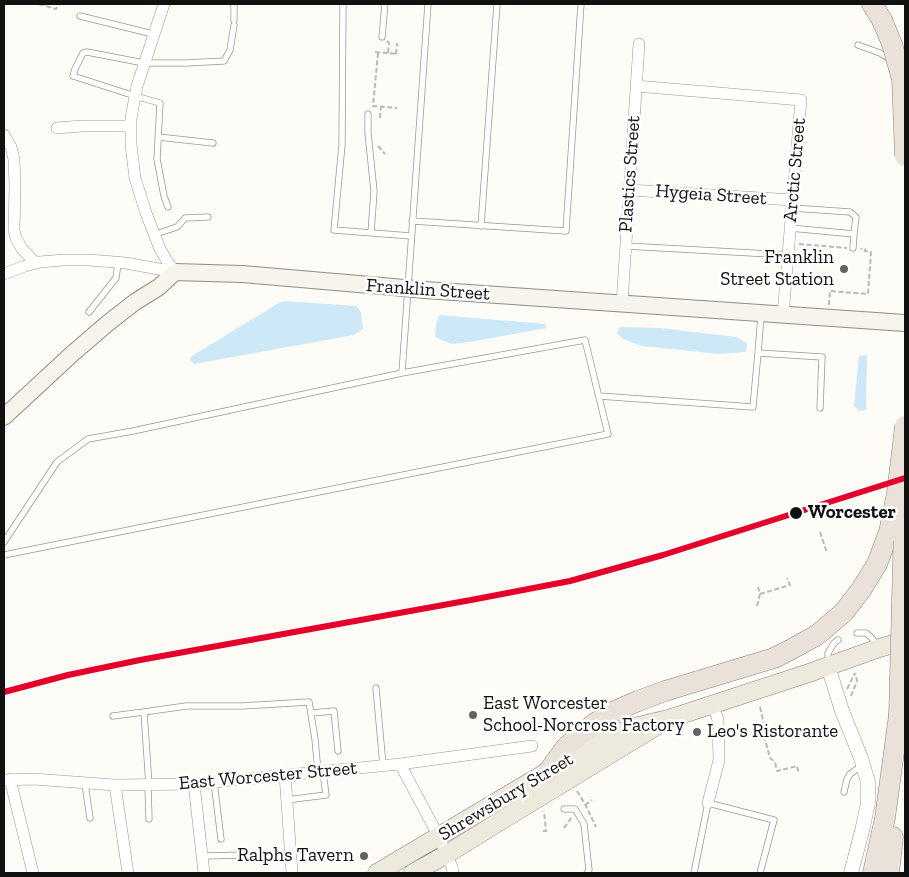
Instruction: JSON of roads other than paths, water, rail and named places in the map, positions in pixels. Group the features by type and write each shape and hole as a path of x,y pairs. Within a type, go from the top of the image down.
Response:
{"highway":[{"path":"877,12 892,44 902,79 905,156"},
{"path":"548,772 567,746 594,723 615,711 665,691 774,658 817,635 843,613 854,600 880,557 894,514 905,426"},
{"path":"889,873 896,800 905,485"},
{"path":"873,873 885,818 899,715"}],"main road":[{"name":"Franklin Street","path":"175,272 242,274 425,290 905,323"},
{"path":"4,417 108,323 135,302 159,287 175,272"},
{"name":"Shrewsbury Street","path":"377,873 572,757 615,734 713,705 878,648 905,641"},
{"name":"Shrewsbury Street","path":"413,873 668,719"}],"street":[{"path":"164,4 144,62 135,96 131,126 131,145 135,178 153,235 166,261 175,272"},
{"name":"Plastics Street","path":"622,304 639,44"},
{"name":"Arctic Street","path":"636,86 801,100 783,315"},
{"path":"56,128 131,126"},
{"path":"4,135 13,153 16,186 14,230 16,238 22,249 36,263"},
{"name":"Hygeia Street","path":"629,190 792,204"},
{"path":"4,274 36,263 62,260 90,260 175,272"},
{"path":"828,666 868,782 868,798 862,831 851,873"},
{"path":"708,802 719,760 718,720 713,705"},
{"name":"East Worcester Street","path":"7,779 148,786 194,784 383,766 532,746"},
{"path":"400,764 439,837 453,873"},
{"path":"285,775 292,873"},
{"path":"7,779 33,873"},
{"path":"194,784 204,873"},
{"path":"115,785 128,873"}],"lane":[{"path":"168,207 157,159 160,103 73,76 83,53 87,52 144,62 186,63 224,61 230,50 234,23 234,4"},
{"path":"343,4 342,145 334,230 411,236"},
{"path":"382,37 385,4"},
{"path":"402,373 428,4"},
{"path":"481,226 497,4"},
{"path":"412,221 566,231 581,4"},
{"path":"80,16 153,34"},
{"path":"858,45 880,53 905,68"},
{"path":"368,114 374,191 371,233"},
{"path":"158,137 213,143"},
{"path":"792,204 850,212 856,217 853,248"},
{"path":"153,235 177,227 185,218 208,217"},
{"path":"790,228 854,234"},
{"path":"626,246 788,256"},
{"path":"90,312 116,278 118,263"},
{"path":"599,396 752,407 762,314"},
{"path":"4,542 57,462 88,439 402,373 585,340 608,434 4,555"},
{"path":"758,352 822,357 820,408"},
{"path":"857,633 866,633 872,638 878,648"},
{"path":"828,666 828,653 838,640"},
{"path":"376,688 383,766"},
{"path":"113,716 186,706 242,706 308,702 326,795 286,800"},
{"path":"310,713 334,711 338,751"},
{"path":"144,712 149,820"},
{"path":"844,792 847,778 863,765"},
{"path":"214,782 221,839"},
{"path":"86,784 90,818"},
{"path":"694,873 708,802 774,820 760,873"},
{"path":"564,809 575,809 584,824 589,870 587,873"},
{"path":"203,856 291,854"}],"water":[{"path":"284,301 356,306 361,313 363,329 354,335 194,364 191,361 190,358 192,356"},
{"path":"439,315 545,324 547,328 451,344 435,337"},
{"path":"620,327 660,328 736,337 747,343 746,352 719,354 642,346 623,339 617,333"},
{"path":"867,355 866,410 859,411 854,406 859,356"}],"railway":[{"path":"4,692 68,675 140,660 570,581 663,555 905,478"}],"place":[{"name":"Franklin Street Station","path":"844,269"},
{"name":"Worcester","path":"796,513"},
{"name":"East Worcester School-Norcross Factory","path":"473,715"},
{"name":"Leo's Ristorante","path":"697,732"},
{"name":"Ralphs Tavern","path":"364,856"}]}
